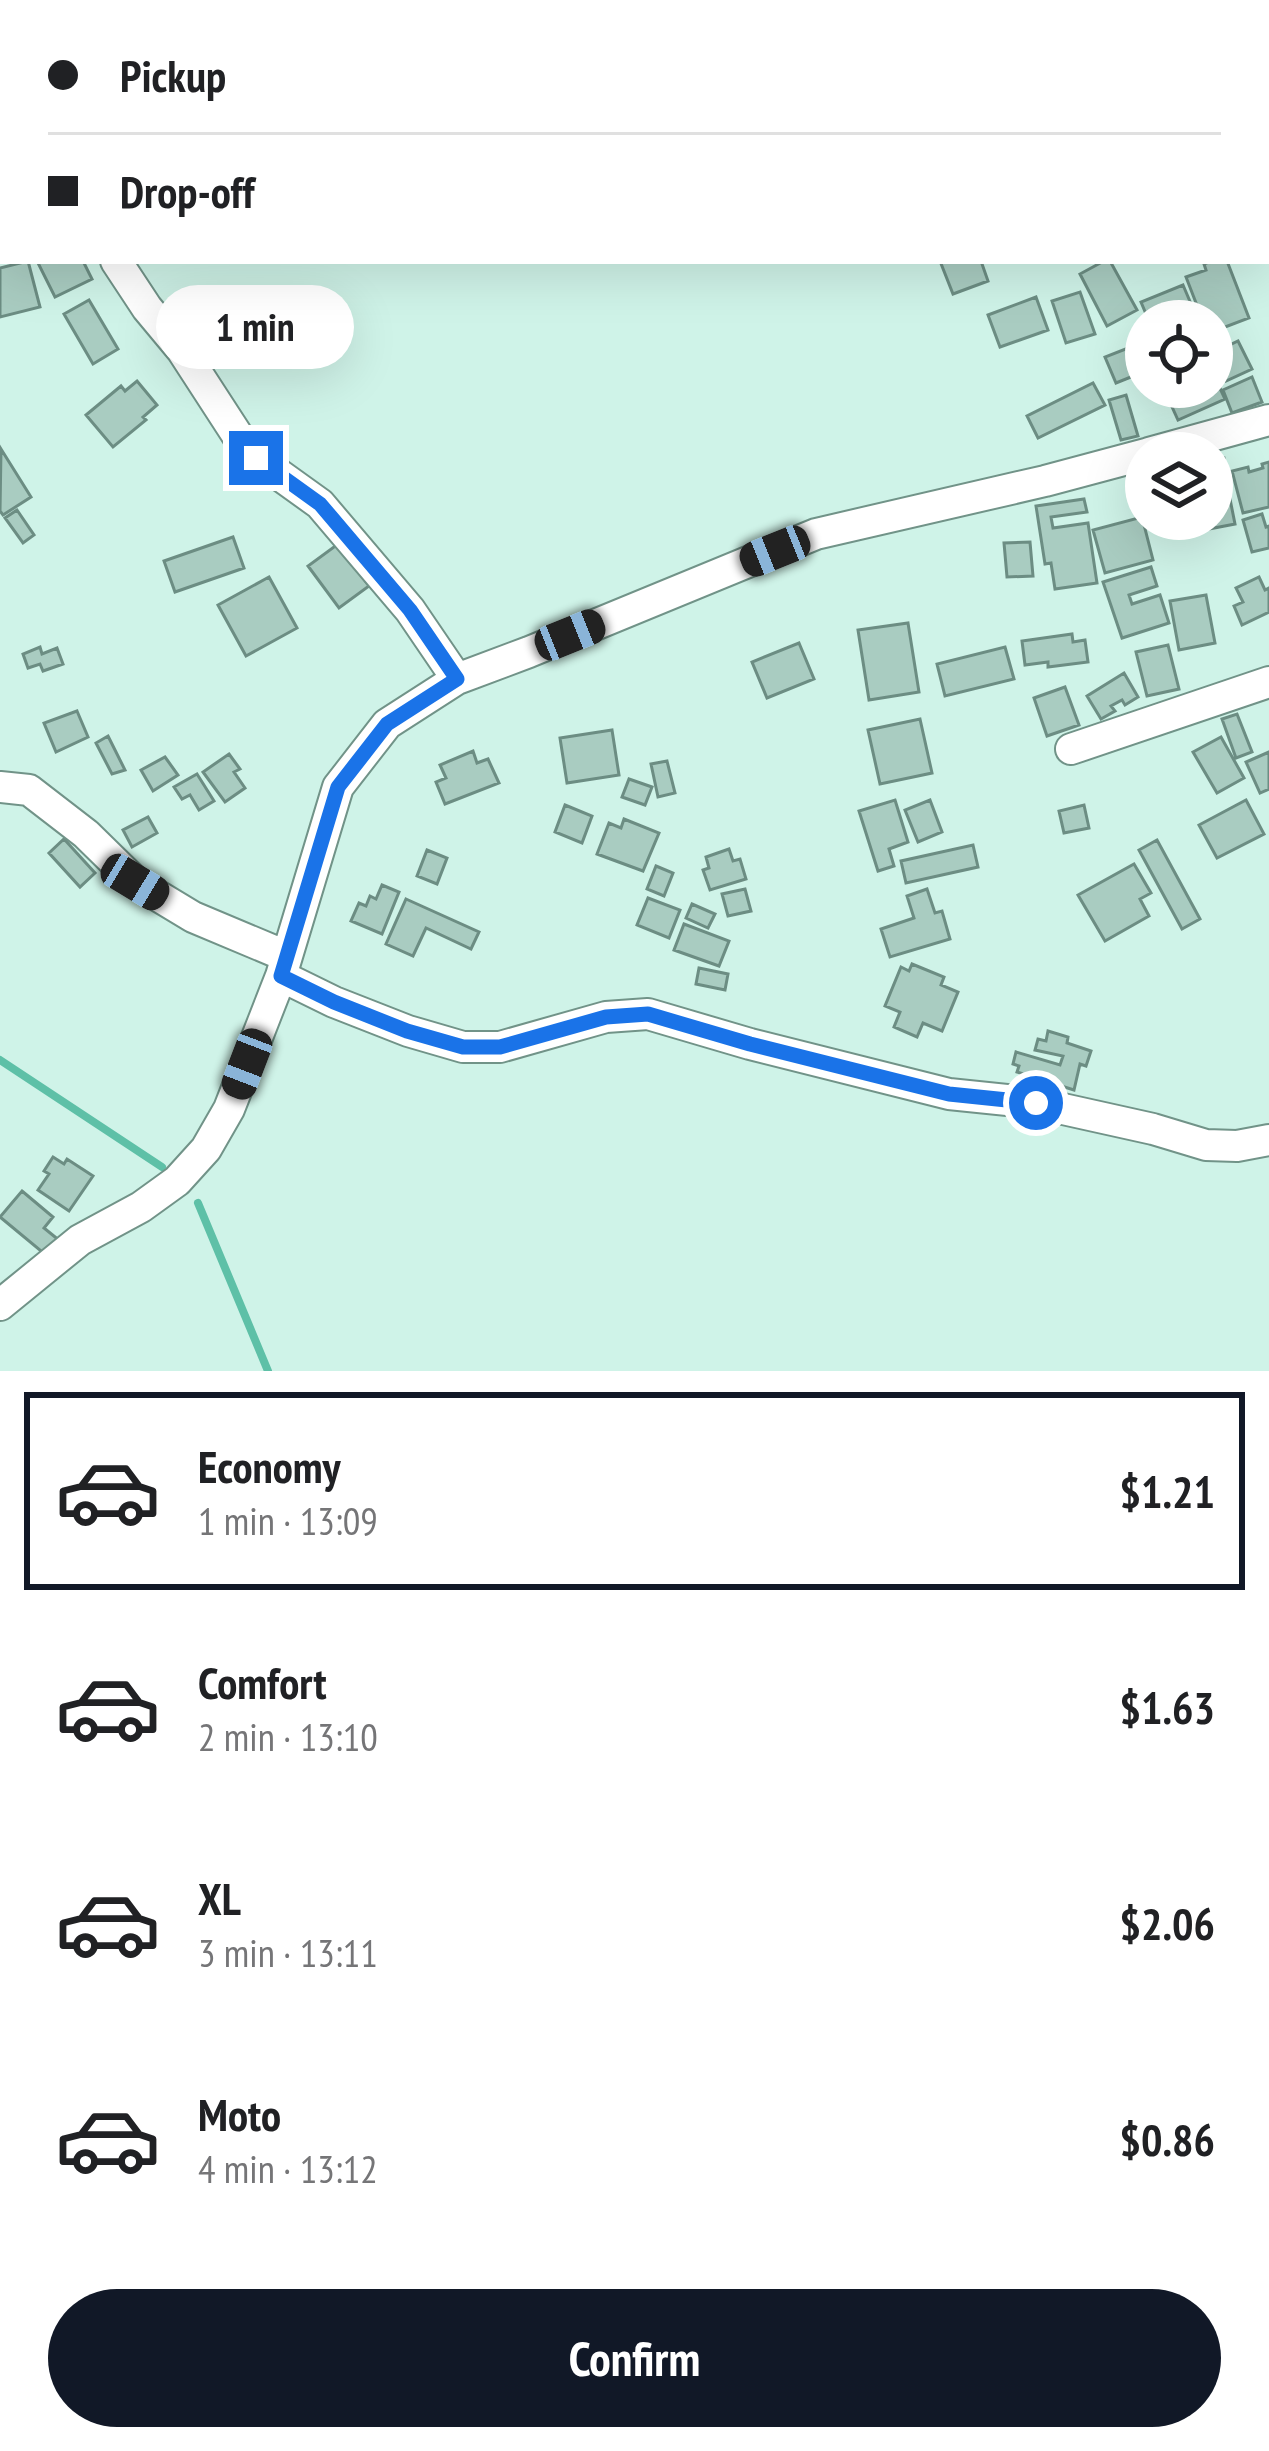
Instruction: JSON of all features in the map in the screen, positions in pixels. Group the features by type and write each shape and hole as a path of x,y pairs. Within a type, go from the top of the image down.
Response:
{"street":[{"path":"118,264 243,444 320,504 410,610 457,679"},
{"path":"1225,432 1269,420"},
{"path":"0,1305 80,1240 177,1181 206,1149 229,1109 284,966 338,787 387,724 457,679 816,534 1125,459"},
{"path":"1071,749 1269,682"},
{"path":"0,787 29,790 86,834 135,882 284,966 334,1002 463,1047 500,1047 606,1017 648,1014 949,1094 1036,1103 1206,1145 1269,1140"}],"building":[{"path":"29,264 40,307 0,317 0,268"},
{"path":"38,264 84,264 92,279 55,297"},
{"path":"941,264 982,264 988,281 953,294"},
{"path":"1098,264 1112,264 1131,300 1125,300 1125,316 1107,326 1080,274"},
{"path":"1204,264 1228,264 1249,318 1233,324 1233,300 1195,300 1186,277 1206,270"},
{"path":"1183,285 1189,300 1146,300"},
{"path":"1080,292 1095,334 1066,343 1052,301"},
{"path":"1036,297 1048,330 1000,347 988,315"},
{"path":"89,300 118,349 93,364 64,314"},
{"path":"1238,341 1252,369 1233,378 1233,343"},
{"path":"1125,349 1125,379 1116,383 1105,357"},
{"path":"1252,377 1262,402 1232,413 1233,386"},
{"path":"137,381 157,405 113,447 86,415 121,386 125,391"},
{"path":"1093,383 1105,405 1038,438 1027,416"},
{"path":"1125,395 1125,408 1130,408 1137,432 1125,432 1121,440 1109,400"},
{"path":"1173,408 1205,408 1178,420"},
{"path":"1,449 31,497 3,515 0,511"},
{"path":"1269,462 1269,507 1243,513 1233,471 1248,467 1249,472 1263,468"},
{"path":"1084,499 1087,512 1051,517 1053,528 1088,523 1097,583 1055,589 1051,563 1045,564 1036,506"},
{"path":"17,510 34,535 23,543 5,518"},
{"path":"1262,514 1269,526 1269,548 1252,552 1243,520"},
{"path":"1125,522 1125,540 1148,540 1153,560 1105,573 1093,530"},
{"path":"233,537 244,568 175,592 164,561"},
{"path":"1030,542 1033,576 1007,577 1004,543"},
{"path":"338,544 369,586 339,608 308,566"},
{"path":"1151,567 1157,586 1129,595 1132,604 1160,595 1169,623 1122,638 1103,582"},
{"path":"269,577 297,628 246,656 218,605"},
{"path":"1259,577 1265,590 1269,588 1269,612 1242,625 1234,606 1243,602 1236,588"},
{"path":"1206,595 1215,643 1179,650 1170,601"},
{"path":"908,623 919,692 869,700 858,630"},
{"path":"1072,634 1073,642 1085,640 1088,662 1025,665 1022,641"},
{"path":"799,643 814,679 767,698 752,662"},
{"path":"1168,645 1179,689 1147,696 1136,652"},
{"path":"40,647 42,654 57,648 63,664 43,671 40,664 28,668 23,654"},
{"path":"1005,647 1014,679 945,696 937,664"},
{"path":"1124,673 1138,697 1111,706 1115,711 1101,719 1087,696"},
{"path":"1065,687 1079,725 1047,736 1034,698"},
{"path":"77,711 88,737 56,752 44,723"},
{"path":"1237,714 1252,752 1236,758 1222,719"},
{"path":"920,719 932,773 880,784 868,730"},
{"path":"612,730 619,775 567,783 560,738"},
{"path":"108,736 125,770 112,774 96,743"},
{"path":"1221,737 1244,778 1217,793 1193,752"},
{"path":"473,751 477,763 488,759 499,783 445,804 436,782 446,778 440,765"},
{"path":"1269,752 1269,789 1260,793 1246,762"},
{"path":"229,754 245,788 225,802 203,772"},
{"path":"165,757 178,775 153,791 141,770"},
{"path":"667,761 675,793 658,797 651,764"},
{"path":"197,774 214,801 199,810 190,795 182,799 174,787"},
{"path":"629,779 652,787 645,805 622,797"},
{"path":"895,800 908,842 889,849 894,866 878,871 859,811"},
{"path":"930,800 942,832 918,842 905,810"},
{"path":"1246,800 1264,834 1217,858 1199,825"},
{"path":"565,805 592,816 582,843 555,832"},
{"path":"1084,805 1089,828 1064,833 1059,811"},
{"path":"148,817 157,833 132,847 123,830"},
{"path":"624,819 659,833 643,871 597,854 609,823 621,828"},
{"path":"64,839 95,873 80,887 49,853"},
{"path":"1157,840 1200,919 1182,929 1139,850"},
{"path":"973,845 978,867 906,883 901,861"},
{"path":"729,849 733,861 740,859 746,879 710,890 703,870 709,868 706,857"},
{"path":"427,850 447,858 437,884 417,876"},
{"path":"1134,864 1151,893 1140,899 1149,916 1105,941 1078,895"},
{"path":"656,866 673,873 664,896 647,889"},
{"path":"382,885 399,892 382,934 351,921 359,903 366,906 370,896 376,899"},
{"path":"745,889 751,911 728,916 722,894"},
{"path":"927,889 935,913 942,911 950,939 890,957 881,929 914,918 907,896"},
{"path":"648,898 680,910 669,938 637,925"},
{"path":"406,899 479,932 471,949 426,928 413,956 386,944"},
{"path":"692,904 715,914 708,928 686,918"},
{"path":"684,924 729,941 719,966 674,950"},
{"path":"912,964 944,977 941,985 958,992 942,1031 923,1023 917,1037 894,1027 900,1012 885,1006 901,967 909,971"},
{"path":"699,968 728,974 725,990 696,984"},
{"path":"1048,1031 1091,1051 1086,1066 1080,1064 1074,1090 1017,1072 1019,1066 1013,1064 1016,1052 1060,1065 1063,1056 1035,1050 1038,1039 1046,1041"},
{"path":"53,1157 64,1164 67,1159 93,1176 69,1211 38,1190"},
{"path":"22,1191 53,1217 44,1228 60,1241 47,1256 0,1217"}],"waterway":[{"path":"0,1060 162,1167"},
{"path":"198,1203 268,1371"}],"route":[{"path":"256,458 320,504 410,610 457,679 387,724 338,787 281,976 407,1031 463,1047 500,1047 606,1017 648,1014 949,1094 1036,1103"}]}
